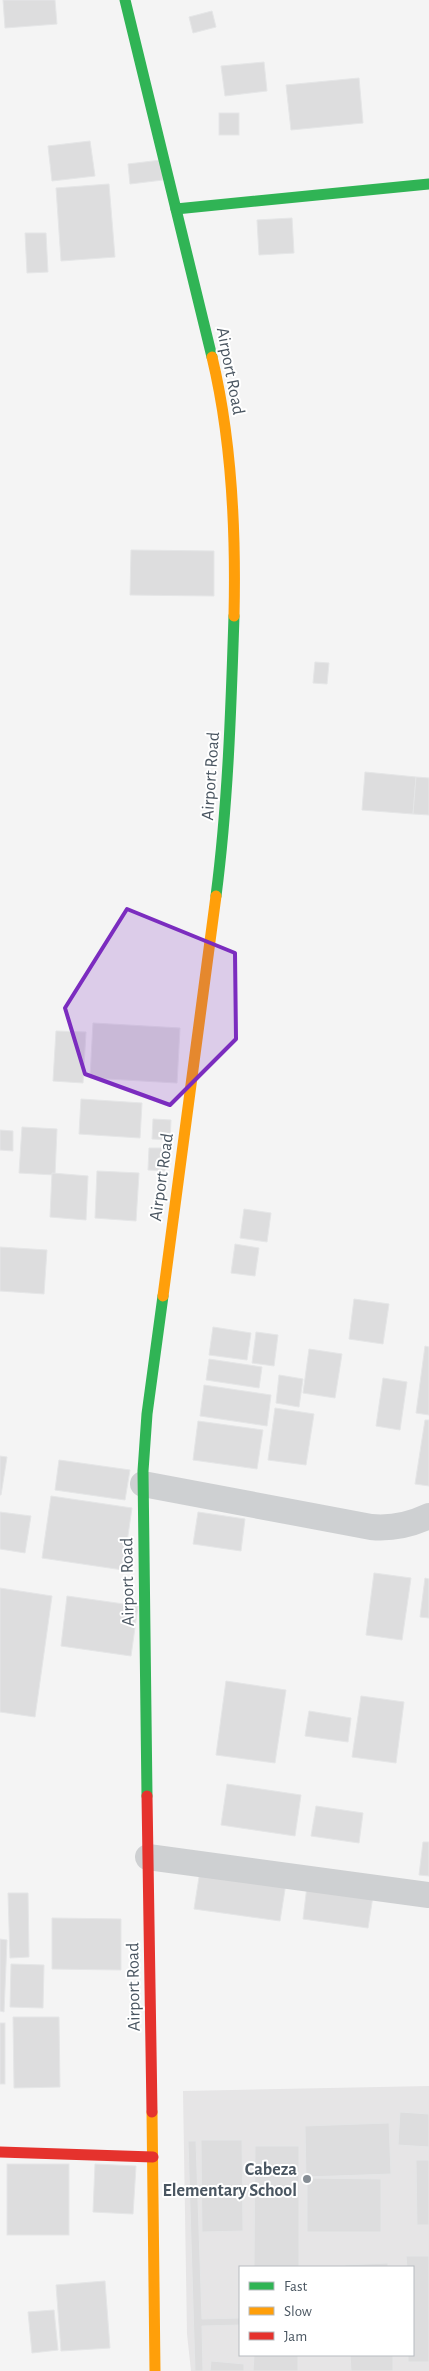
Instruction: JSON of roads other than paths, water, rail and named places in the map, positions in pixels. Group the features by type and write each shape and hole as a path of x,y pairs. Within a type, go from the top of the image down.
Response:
{"main road":[{"name":"Airport Road","path":"125,0 219,386 232,488 234,613 232,721 222,851 148,1404 143,1484 155,2371"},
{"path":"176,209 429,184"},
{"path":"0,2152 153,2157"}],"street":[{"path":"143,1484 371,1528 391,1528 416,1522 429,1516"},
{"path":"148,1857 429,1894"}],"place":[{"name":"Cabeza Elementary School","path":"307,2179"}]}
